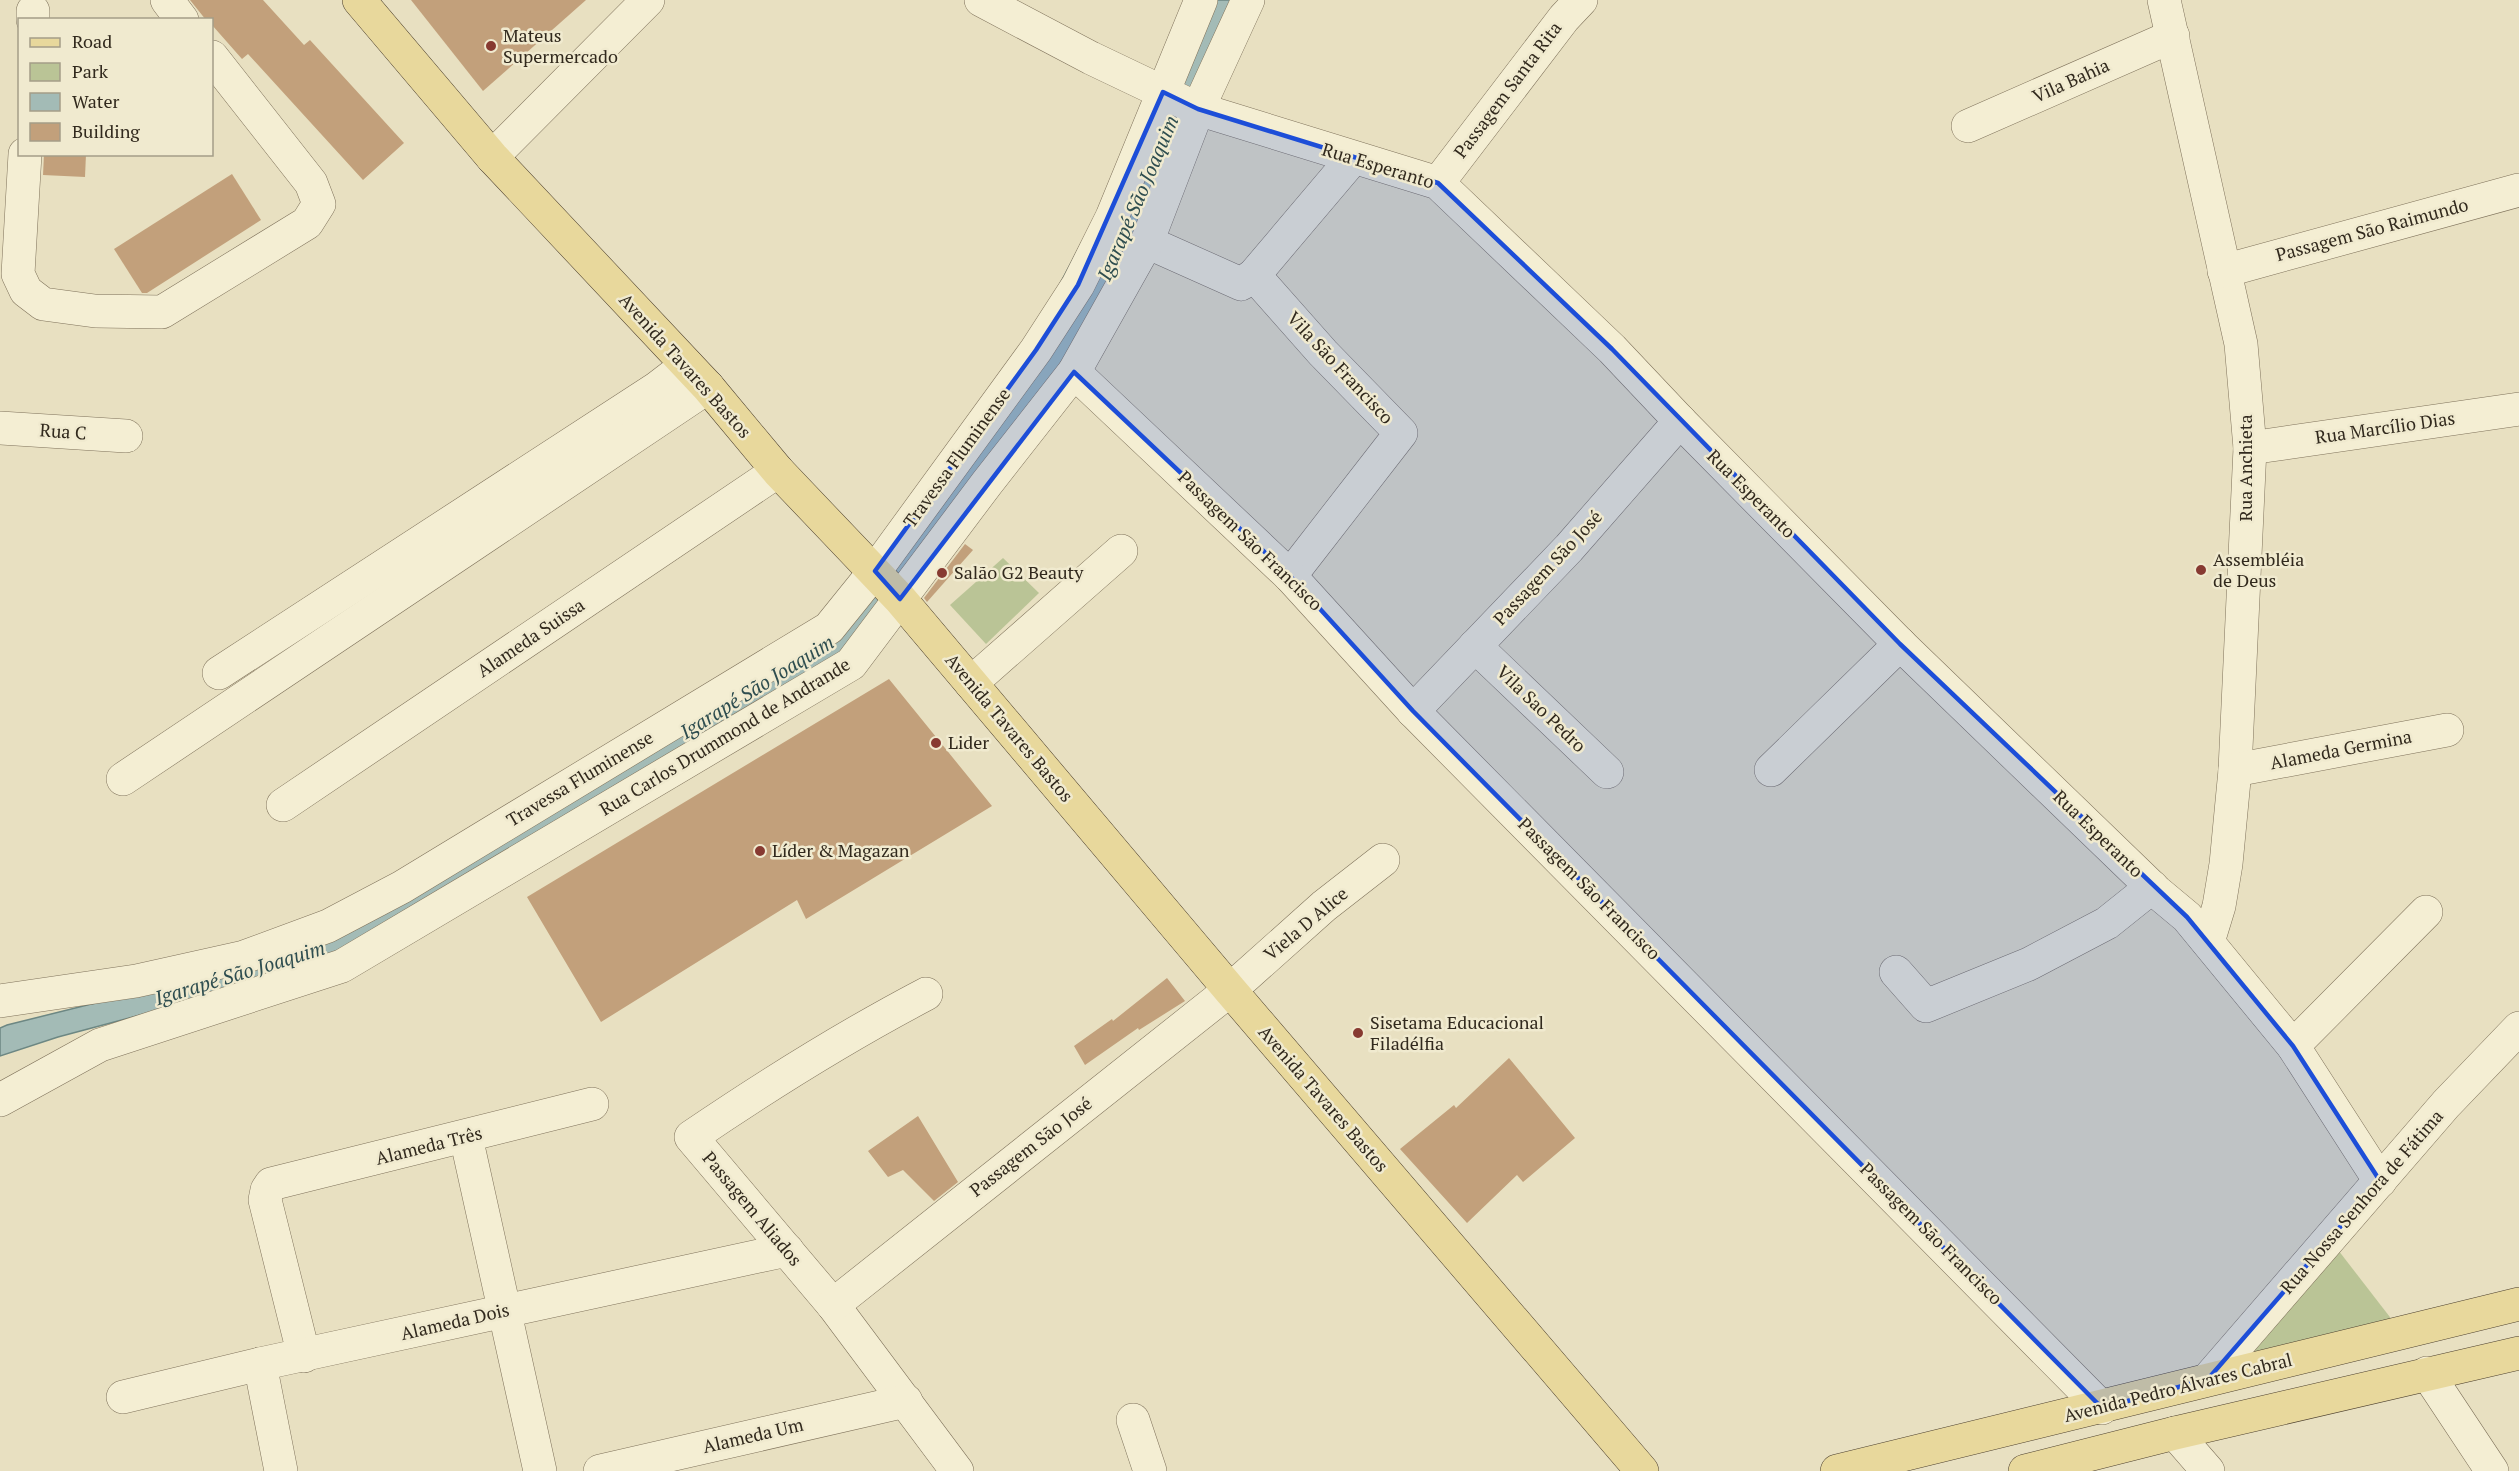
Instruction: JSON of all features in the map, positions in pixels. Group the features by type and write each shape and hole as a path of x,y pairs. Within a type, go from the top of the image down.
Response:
{"main road":[{"name":"Avenida Tavares Bastos","path":"359,0 492,157 698,376 778,471 887,585 1642,1471"},
{"name":"Avenida Pedro Álvares Cabral","path":"1837,1471 2102,1408 2208,1379 2519,1304"},
{"path":"2025,1471 2175,1433 2519,1353"}],"street":[{"path":"166,0 180,18"},
{"path":"492,157 648,0"},
{"name":"Rua Esperanto","path":"981,0 1181,101 1353,158 1438,183 1612,349 1900,644 2152,887 2187,917 2293,1047 2380,1181"},
{"name":"Travessa Fluminense","path":"0,1001 136,981 244,957 328,926 402,887 829,628 887,585 1077,285 1112,217 1181,101 1201,0"},
{"name":"Rua Carlos Drummond de Andrande","path":"0,1100 100,1045 342,966 851,664 887,585 987,483 1074,372 1147,242 1181,101 1248,0"},
{"name":"Passagem Santa Rita","path":"1438,183 1564,18 1581,0"},
{"name":"Rua Anchieta","path":"2164,0 2174,36 2241,344 2250,448 2235,770 2224,875 2219,906 2208,942"},
{"name":"Vila Bahia","path":"1968,126 2174,36"},
{"path":"25,156 18,274 26,291 43,304 95,312 162,312 307,223 319,204 311,183 213,58"},
{"path":"1147,242 1241,284 1254,275 1353,158"},
{"name":"Passagem São Raimundo","path":"2224,271 2519,190"},
{"name":"Vila São Francisco","path":"1254,275 1323,353 1401,433 1290,576"},
{"name":"Passagem São Francisco","path":"1074,372 1290,576 1413,711 2102,1408"},
{"path":"219,673 657,388 698,376"},
{"path":"123,779 698,376"},
{"name":"Rua Marcílio Dias","path":"2250,448 2519,409"},
{"name":"Passagem São José","path":"1413,711 1569,548 1680,421"},
{"name":"Rua C","path":"0,428 126,436"},
{"name":"Alameda Suissa","path":"283,805 778,471"},
{"path":"971,683 1121,551"},
{"path":"1771,770 1900,644"},
{"name":"Vila Sao Pedro","path":"1475,646 1607,772"},
{"name":"Alameda Germina","path":"2235,770 2447,730"},
{"name":"Viela D Alice","path":"1230,990 1324,906 1383,860"},
{"path":"1896,972 1926,1006 2049,954 2106,923 2152,887"},
{"path":"2293,1047 2426,912"},
{"name":"Passagem São José","path":"833,1305 1230,990"},
{"name":"Passagem Aliados","path":"926,994 853,1032 771,1082 691,1137 833,1305 957,1471"},
{"name":"Rua Nossa Senhora de Fátima","path":"2208,1379 2446,1104 2519,1028"},
{"name":"Alameda Três","path":"304,1356 266,1200 267,1190 271,1184 592,1104"},
{"path":"465,1137 540,1471"},
{"name":"Alameda Dois","path":"123,1397 260,1364 787,1250"},
{"path":"260,1364 281,1471"},
{"path":"2427,1373 2492,1471"},
{"name":"Alameda Um","path":"600,1471 906,1401"},
{"path":"1133,1420 1150,1471"},
{"path":"2175,1433 2208,1471"}],"highlighted area":[{"path":"1163,92 1198,109 1438,183 1612,349 1900,644 2187,917 2293,1046 2380,1181 2208,1379 2102,1408 1413,711 1290,576 1074,372 900,599 875,571 1036,350 1078,285"}],"green space":[{"path":"1003,558 1039,593 986,644 950,605"},
{"path":"2335,1246 2403,1334 2208,1379"}],"water":[{"name":"Igarapé São Joaquim","path":"1210,0 1234,0 1158,185 1072,363 854,644 324,966 58,1037 0,1056 0,1028 7,1025 252,964 841,630 945,501"}],"building":[{"path":"190,0 263,0 304,45 310,40 404,143 363,180 248,54 242,59 213,26 213,18 204,18"},
{"name":"Mateus Supermercado","path":"411,0 586,0 483,91"},
{"path":"44,156 86,156 85,177 43,175"},
{"path":"232,174 261,220 147,293 142,293 114,249"},
{"path":"965,544 973,550 927,602 924,598"},
{"name":"Líder & Magazan","path":"889,679 992,806 806,919 797,900 601,1022 527,897"},
{"path":"1167,978 1185,1001 1139,1030 1138,1028 1085,1065 1074,1046 1112,1019 1113,1021"},
{"path":"1509,1058 1575,1138 1523,1182 1517,1175 1467,1223 1400,1149 1454,1105 1456,1108"},
{"path":"918,1116 958,1182 934,1201 903,1170 888,1177 868,1151"}],"place":[{"name":"Mateus Supermercado","path":"491,46"},
{"name":"Assembléia de Deus","path":"2201,570"},
{"name":"Salão G2 Beauty","path":"942,573"},
{"name":"Lider","path":"936,743"},
{"name":"Líder & Magazan","path":"760,851"},
{"name":"Sisetama Educacional Filadélfia","path":"1358,1033"}]}
